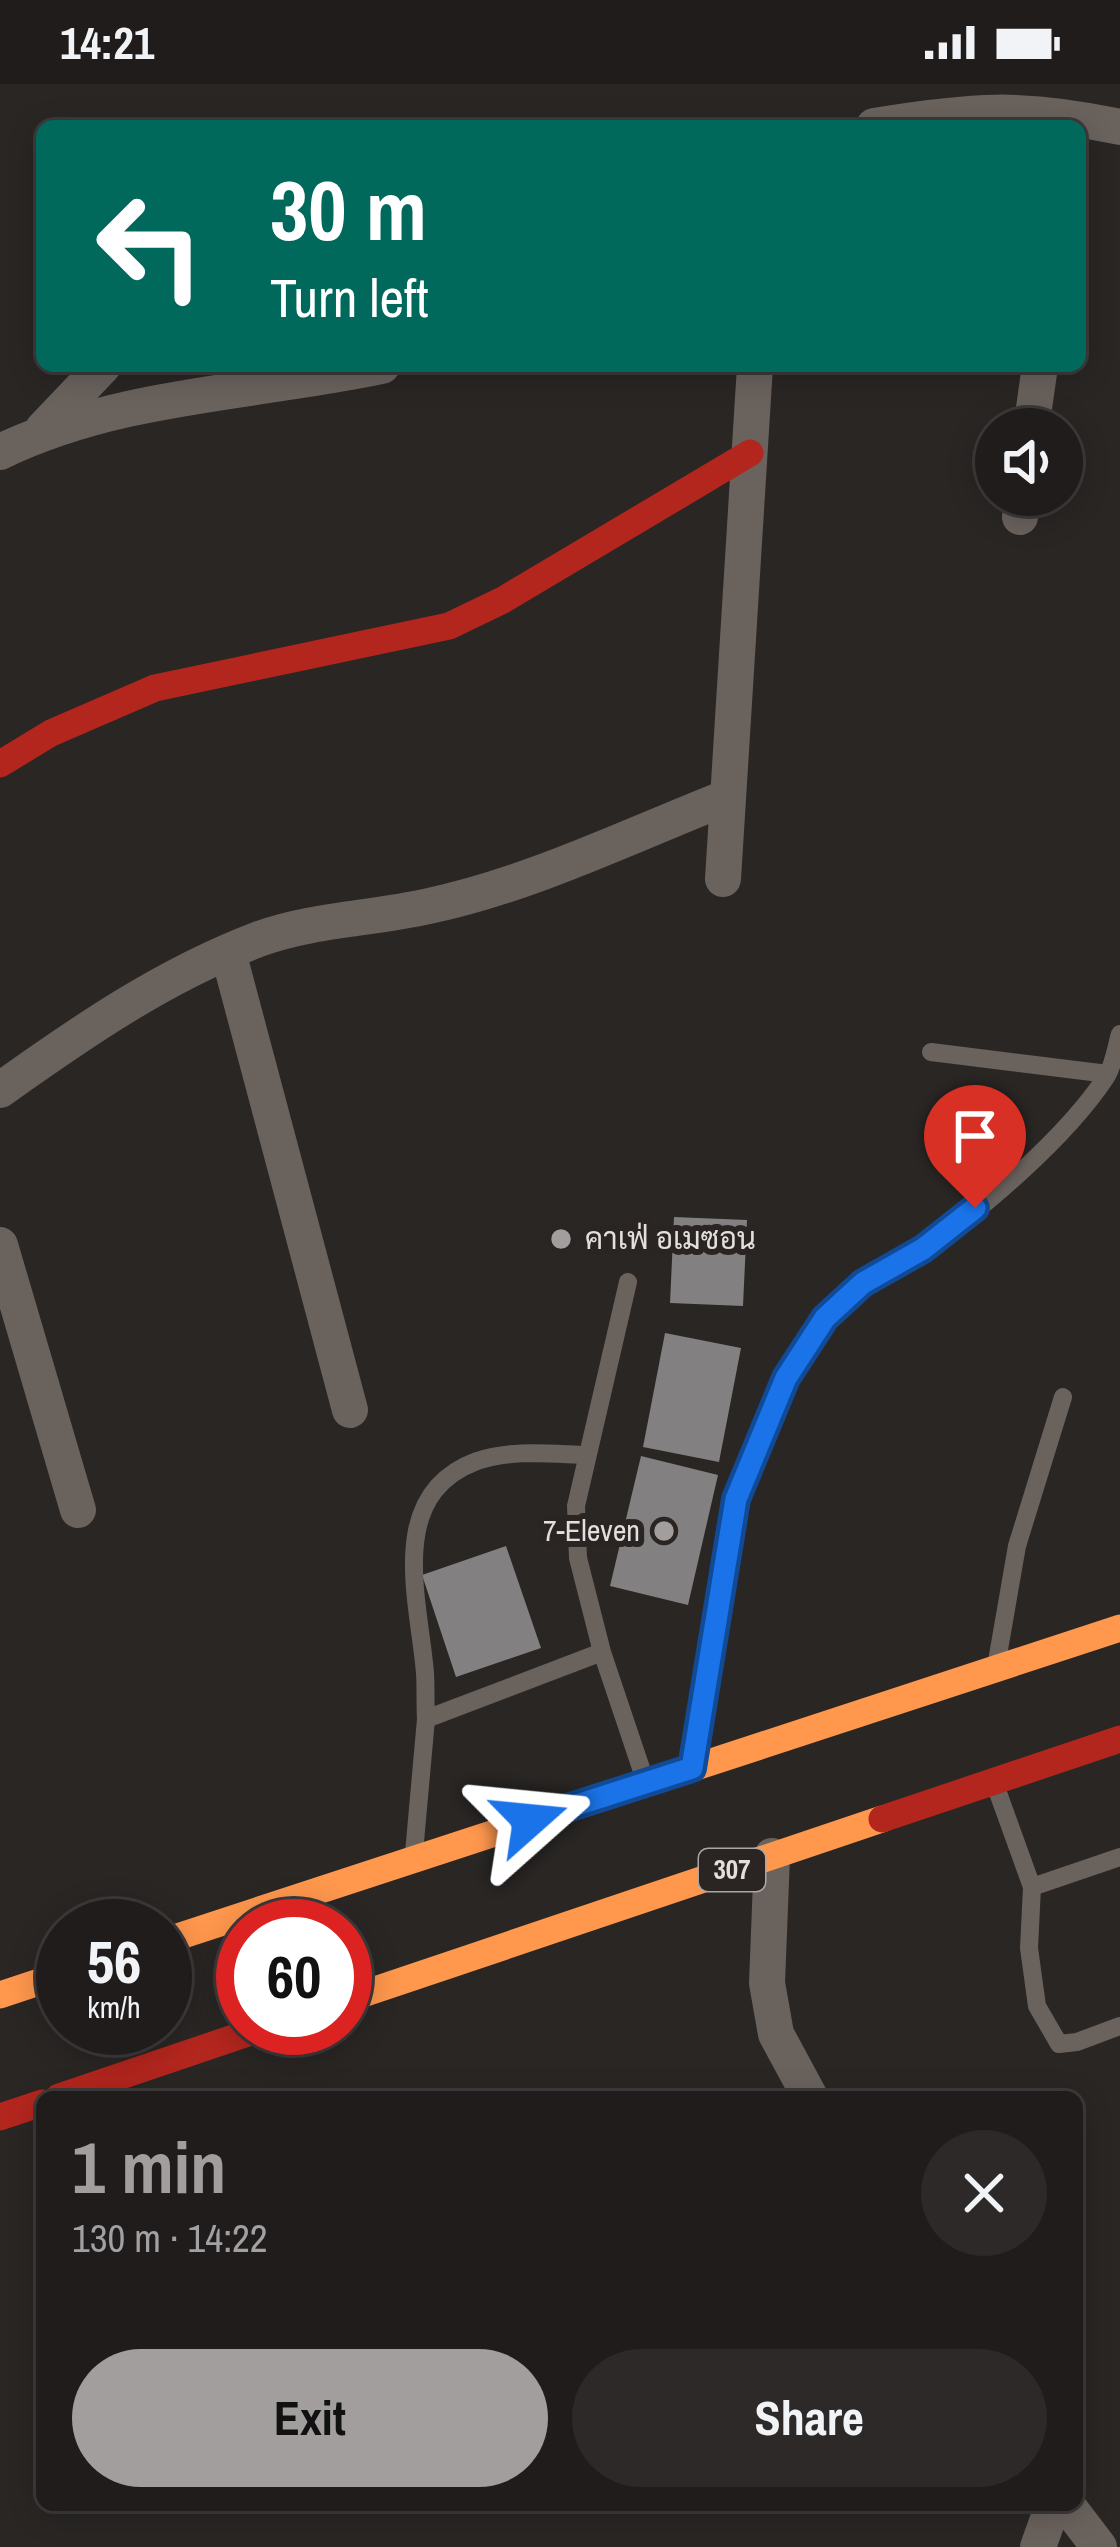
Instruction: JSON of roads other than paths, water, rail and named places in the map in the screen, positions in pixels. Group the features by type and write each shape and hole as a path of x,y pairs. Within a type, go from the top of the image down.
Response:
{"main road":[{"path":"0,764 51,733 155,688 449,626 535,581 749,453"},
{"path":"192,1932 1120,1628"},
{"name":"307","path":"372,1991 1120,1739"},
{"path":"0,1995 36,1983"},
{"path":"77,2091 216,2044"},
{"path":"0,2117 36,2105"}],"street":[{"path":"914,120 980,110 1021,110 1067,120"},
{"path":"1086,123 1120,127"},
{"path":"41,432 97,372"},
{"path":"0,452 41,432 172,398 343,372"},
{"path":"723,879 755,372"},
{"path":"1034,408 1039,372"},
{"path":"0,1090 144,991 228,952 303,925 428,907 502,886 728,796"},
{"path":"228,952 350,1411"},
{"path":"0,1245 78,1510"},
{"path":"772,1856 766,1983 776,2035 807,2091"},
{"path":"1038,2547 1051,2511"},
{"path":"1072,2511 1099,2547"}],"lane":[{"path":"692,1768 736,1499 786,1378 825,1318 863,1283 923,1249 1001,1187 1062,1129 1108,1074 1120,1034"},
{"path":"931,1052 1108,1074"},
{"path":"628,1282 576,1506 578,1558 602,1652 645,1782"},
{"path":"995,1671 1017,1546 1063,1397"},
{"path":"414,1858 426,1719 413,1546 424,1507 445,1478 478,1461 512,1454 587,1455"},
{"path":"426,1719 602,1652"},
{"path":"994,1780 1033,1887 1029,1948 1036,2006 1059,2044 1120,2026"},
{"path":"1033,1887 1120,1857"}],"place":[{"name":"คาเฟ่ อเมซอน","path":"561,1239"},
{"name":"7-Eleven","path":"664,1531"}]}
